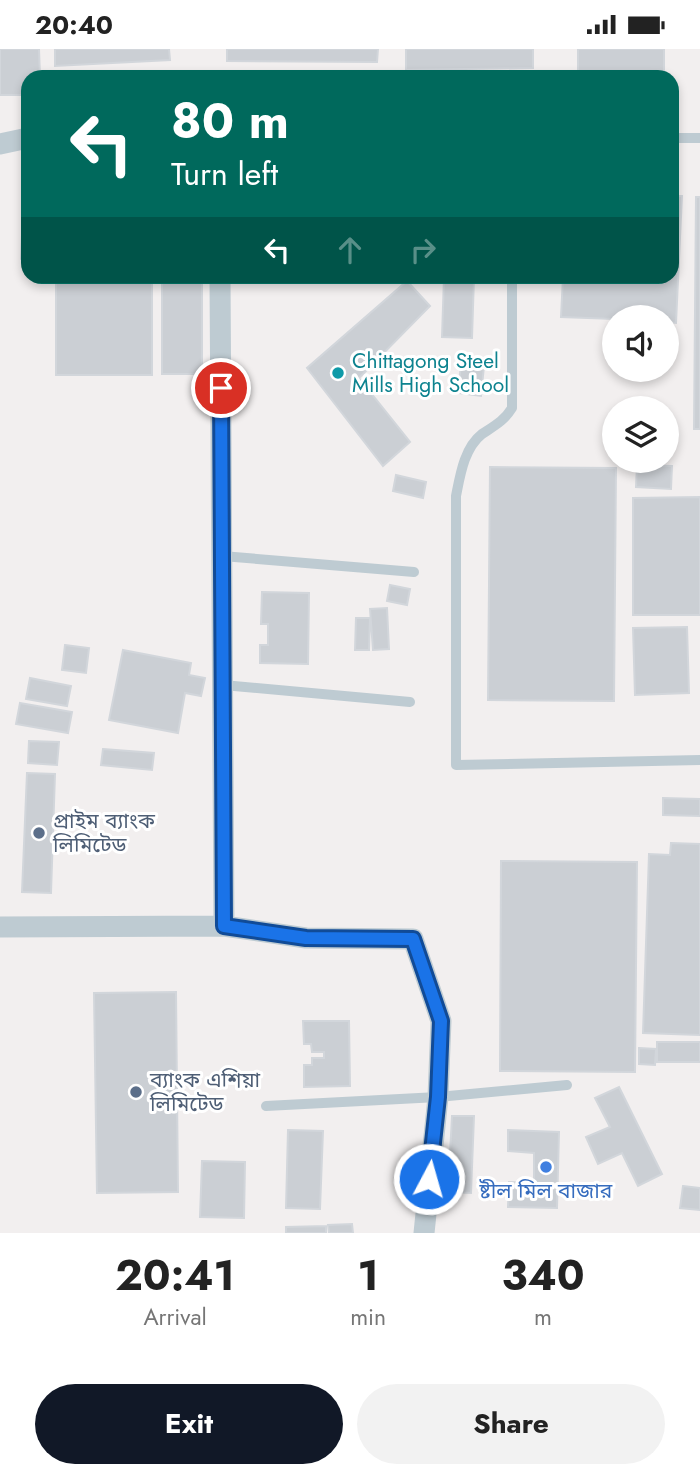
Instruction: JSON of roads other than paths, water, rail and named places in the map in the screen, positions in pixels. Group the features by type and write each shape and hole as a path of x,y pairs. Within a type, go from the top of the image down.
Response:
{"street":[{"path":"0,143 21,139"},
{"path":"220,284 224,926"},
{"path":"0,927 224,926 306,938 413,939 441,1021 438,1097 424,1233"}],"lane":[{"path":"679,138 700,138"},
{"path":"512,284 512,408 507,417 473,444 459,477 456,496 456,765 700,760"},
{"path":"222,556 414,572"},
{"path":"223,685 410,702"},
{"path":"266,1106 438,1097 567,1085"}],"place":[{"name":"Chittagong Steel Mills High School","path":"338,373"},
{"name":"প্রাইম ব্যাংক লিমিটেড","path":"39,833"},
{"name":"ব্যাংক এশিয়া লিমিটেড","path":"136,1092"},
{"name":"ষ্টীল মিল বাজার","path":"546,1167"}]}
